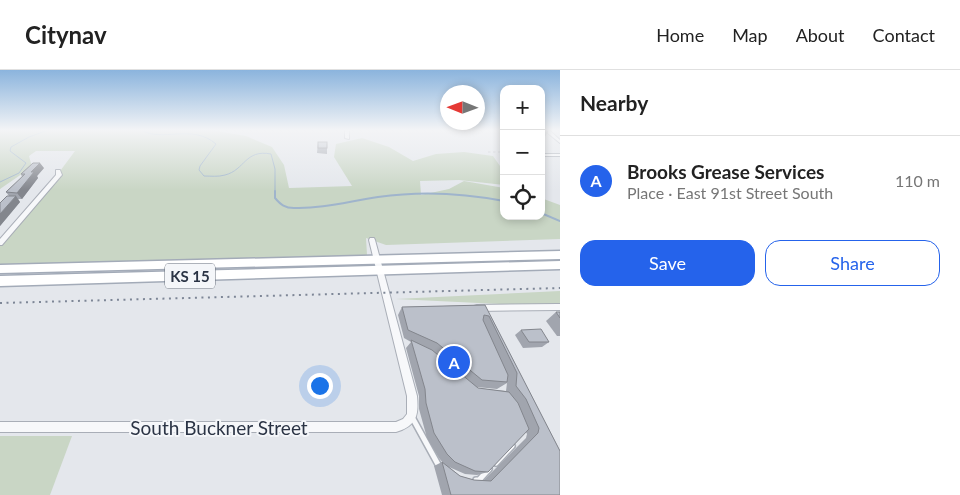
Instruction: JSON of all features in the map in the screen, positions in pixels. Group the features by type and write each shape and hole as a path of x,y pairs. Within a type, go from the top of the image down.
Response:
{"main road":[{"name":"KS 15","path":"0,281 378,266 560,255"},
{"name":"KS 15","path":"0,269 560,266"}],"street":[{"path":"545,155 560,155"},
{"path":"0,243 59,175 58,171"},
{"path":"372,240 386,292 385,299 395,310 412,396 414,411 412,417"},
{"path":"465,309 559,307"},
{"name":"South Buckner Street","path":"0,427 396,427 408,422 412,417"}],"lane":[{"path":"412,417 435,460 444,472"},
{"path":"472,480 480,480 516,442"}],"path":[{"path":"488,152 500,152"}],"green space":[{"path":"0,150 274,150 284,165 289,188 352,186 334,157 335,150 394,150 413,161 436,154 464,152 493,156 500,166 500,185 459,180 420,181 421,195 449,189 464,181 500,187 500,220 545,220 545,199 560,205 560,239 386,245 366,238 367,255 0,265 0,243 40,198 75,151 36,151 29,156 32,167 0,189"},
{"path":"560,291 560,307 396,299"},
{"path":"0,436 72,436 50,495 0,495"}],"building":[{"path":"33,163 40,163 31,172 34,172 17,193 6,192 25,174 21,174"},
{"path":"7,196 16,196 0,214 0,203"},
{"path":"485,305 560,451 560,495 451,495 442,462 460,476 474,480 491,481 538,433 539,428 526,399 516,386 517,373 489,316 484,315 483,320 508,375 507,382 482,380 437,343 408,330 402,307"},
{"path":"541,329 549,342 529,342 521,330"},
{"path":"411,340 432,350 478,388 509,392 518,403 529,429 488,472 475,471 455,462 447,454 434,433 426,403 425,389"}],"waterway":[{"path":"0,182 19,173 26,163 10,150"},
{"path":"212,150 200,166 199,170 204,176 225,175 237,169 256,154 271,154 275,169 275,198 286,207 326,206 409,194 473,196 500,200"},
{"path":"545,215 560,221"}],"railway":[{"path":"0,303 560,288"}],"place":[{"name":"Brooks Grease Services","path":"454,362"}]}
